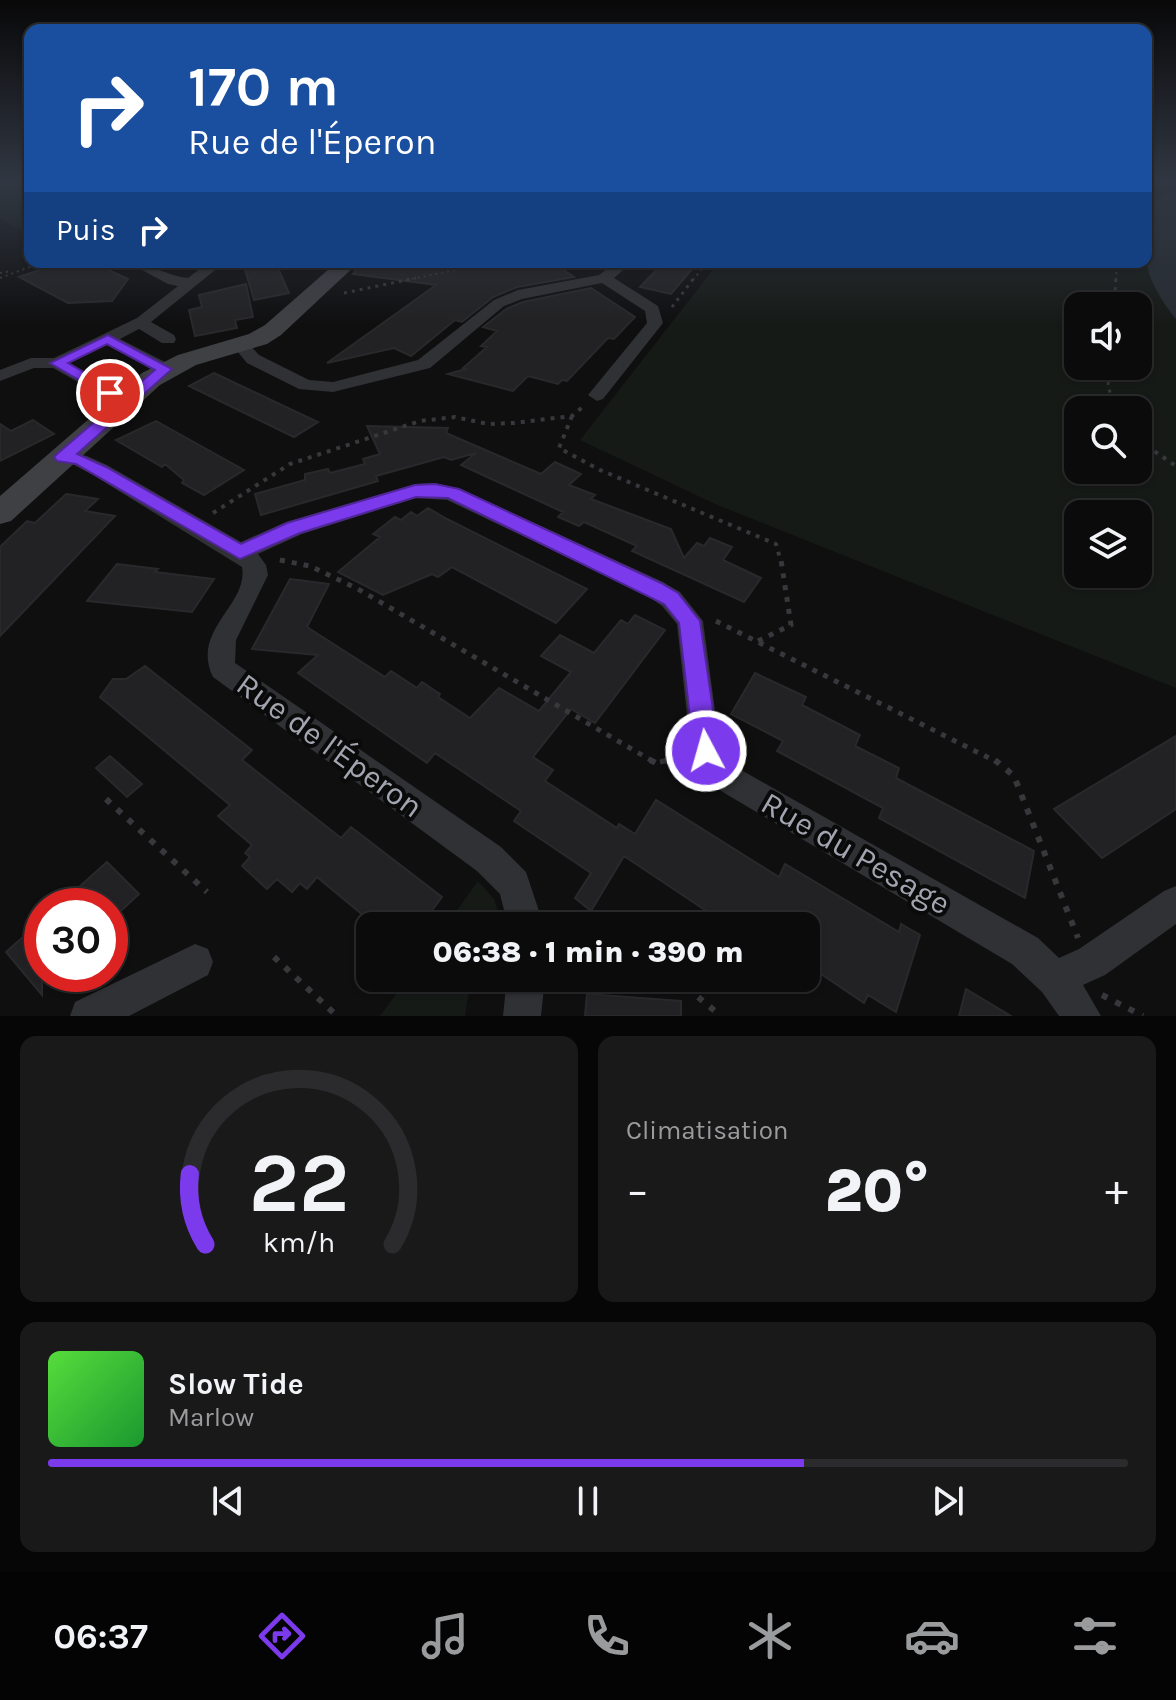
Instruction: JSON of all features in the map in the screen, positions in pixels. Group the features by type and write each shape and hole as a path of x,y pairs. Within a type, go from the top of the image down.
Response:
{"street":[{"path":"146,268 173,281 190,283"},
{"path":"0,376 31,363 57,363 143,321 210,268"},
{"path":"0,513 165,369 240,345 273,330 342,268"},
{"path":"240,345 253,359 305,385 333,387 424,364 499,303 511,297 604,278 617,268"},
{"path":"597,395 655,323 652,309 604,278"},
{"path":"143,321 145,327 168,339"},
{"path":"108,339 165,369"},
{"path":"57,363 124,402"},
{"path":"63,457 90,465 240,552 294,528 415,491 435,490 453,494 654,588 683,610"},
{"name":"Rue de l'Éperon","path":"240,552 254,565 256,577 221,639 218,656 223,669 489,859 514,884 523,912"},
{"name":"Rue du Pesage","path":"683,610 694,633 706,751 714,764 732,781 1025,951 1055,979 1082,1016"},
{"path":"1055,979 1092,962 1176,903"},
{"path":"89,1016 195,962"},
{"path":"522,1016 525,992"}],"path":[{"path":"338,294 466,268"},
{"path":"669,311 702,268"},
{"path":"1115,292 1117,268"},
{"path":"0,273 25,269"},
{"path":"0,278 25,269"},
{"path":"597,395 572,416 559,448 600,470 776,544 780,552 791,625 758,641"},
{"path":"204,519 290,464 420,421 455,417 488,424 572,416"},
{"path":"1152,450 1176,466"},
{"path":"280,560 310,566 358,589 656,763 692,755"},
{"path":"683,610 703,615 758,641 990,756 1014,776 1071,926 1092,962"},
{"path":"106,799 207,892"},
{"path":"274,957 337,1016"},
{"path":"692,992 721,1016"}],"shaded area":[{"path":"1152,229 1176,229 1176,688 715,504 580,440 714,268 1152,268"},
{"path":"1152,229 1176,229 1176,319 1159,296 1150,275"},
{"path":"478,881 494,899 498,912 456,912"},
{"path":"398,992 469,992 465,1016 380,1016"}],"building":[{"path":"45,268 104,268 128,279 112,301 68,303 19,277"},
{"path":"245,268 278,268 289,293 254,300"},
{"path":"358,268 560,268 574,277 517,287 493,297 462,322 455,320 411,356 394,348 327,363 436,285 353,274"},
{"path":"658,268 693,268 671,294 640,287"},
{"path":"246,284 253,317 235,320 237,328 195,336 189,310 202,307 199,295"},
{"path":"591,288 635,317 614,339 608,338 567,381 562,380 558,384 528,376 513,391 448,374 466,369 463,368 487,347 481,346 497,331 483,327 506,309 523,302"},
{"path":"214,373 318,422 294,437 189,386"},
{"path":"33,420 54,434 0,461 0,424 11,431"},
{"path":"156,421 244,470 204,495 182,483 184,480 165,464 162,467 116,440"},
{"path":"367,426 448,428 446,433 541,474 555,462 581,474 569,485 595,495 591,499 671,529 684,558 697,543 704,546 710,538 732,547 723,560 761,578 744,602 632,551 637,546 584,522 579,526 558,517 563,512 461,465 476,453 451,460 444,457 376,476 378,481 261,515 255,494 305,480 305,474 328,469 330,473 365,464 363,459 380,454"},
{"path":"66,494 98,499 85,511 115,516 0,636 0,547 27,521 35,523"},
{"path":"428,508 587,589 556,623 452,567 438,577 432,574 383,595 338,572 380,537 373,534 395,517 401,520 411,512 417,516"},
{"path":"117,564 214,579 192,612 87,601"},
{"path":"290,579 329,584 307,627 385,677 391,671 417,688 422,682 470,718 499,688 539,711 571,672 541,656 560,635 594,653 621,620 628,624 635,615 665,630 595,723 571,709 533,757 553,770 545,781 617,828 619,824 635,834 656,800 779,877 785,864 899,932 901,924 920,935 896,1012 868,995 864,1003 820,973 820,912 708,912 624,856 591,911 575,898 591,873 514,821 521,811 435,753 427,763 298,673 318,655 252,649"},
{"path":"145,666 252,750 242,760 341,838 351,827 442,897 431,912 359,912 317,877 307,889 300,883 292,892 277,879 267,889 242,866 250,857 245,853 252,845 218,816 230,805 100,697 113,679 126,679"},
{"path":"755,673 806,697 802,705 860,735 855,746 899,768 896,778 1034,851 1025,898 879,818 883,808 777,751 783,741 731,714"},
{"path":"1176,736 1176,809 1102,858 1054,809"},
{"path":"110,756 142,784 127,797 96,768"},
{"path":"107,862 139,894 128,904 128,888 78,888"},
{"path":"24,936 24,974 6,952"},
{"path":"966,989 1011,1016 959,1016"},
{"path":"587,994 681,1001 681,1016 585,1016"}],"route":[{"path":"110,393 57,363 108,339 165,369 63,457 80,460 100,470 240,552 294,528 415,491 435,490 453,494 654,588 683,610 694,633 706,751"}]}
